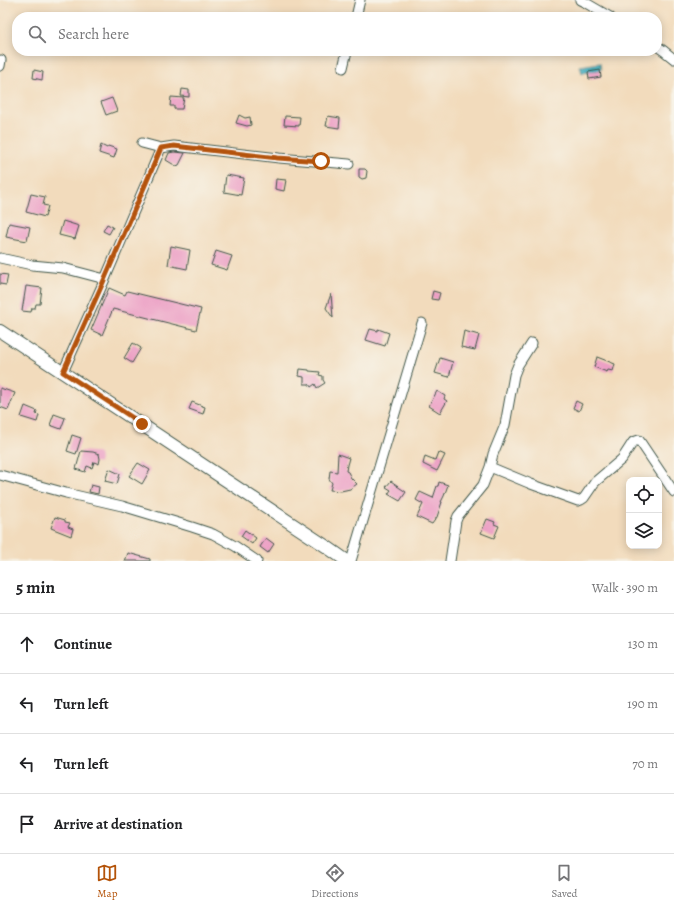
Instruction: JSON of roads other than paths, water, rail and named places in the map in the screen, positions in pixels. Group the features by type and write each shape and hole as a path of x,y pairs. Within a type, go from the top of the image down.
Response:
{"main road":[{"path":"0,331 347,561"}],"street":[{"path":"357,12 360,0"},
{"path":"580,0 601,12"},
{"path":"662,50 674,59"},
{"path":"343,68 346,56"},
{"path":"142,143 161,148 174,146 278,158 349,164"},
{"path":"63,372 161,148"},
{"path":"0,258 32,265 63,268 105,278"},
{"path":"351,561 422,323"},
{"path":"450,561 456,521 458,516 483,485 493,454 505,425 514,375 518,365 532,342"},
{"path":"490,467 578,501 584,498 595,482 622,459 633,442 639,440 674,492"},
{"path":"0,475 122,506 213,534 235,546 257,561"}],"water":[{"path":"600,63 601,70 582,73 580,66"}]}
